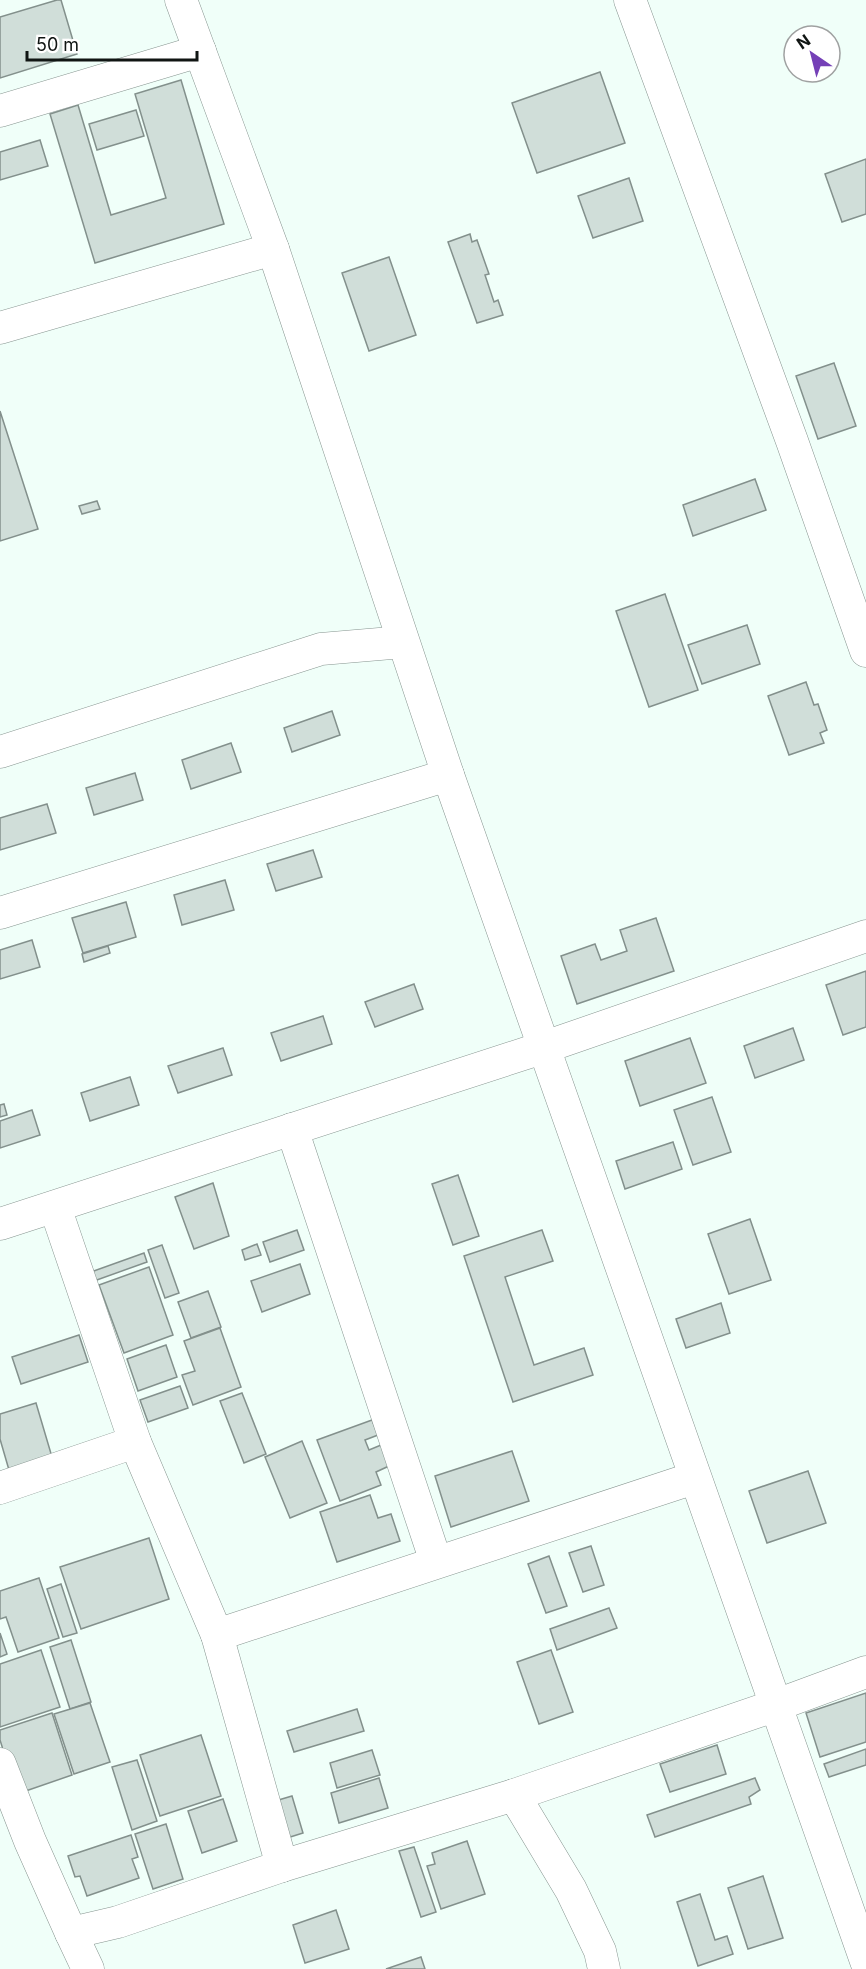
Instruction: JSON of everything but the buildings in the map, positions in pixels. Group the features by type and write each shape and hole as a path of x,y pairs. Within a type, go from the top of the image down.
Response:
{"street":[{"path":"181,0 273,249 448,775 774,1706 866,1961"},
{"path":"630,0 784,419 866,651"},
{"path":"0,111 200,51"},
{"path":"0,328 273,249"},
{"path":"0,752 321,649 403,642"},
{"path":"0,913 448,775"},
{"path":"0,1224 545,1047 866,936"},
{"path":"292,1129 436,1562"},
{"path":"55,1208 135,1442 217,1635 282,1866"},
{"path":"0,1488 135,1442"},
{"path":"217,1635 694,1478"},
{"path":"71,1933 118,1922 282,1866 514,1795 866,1672"},
{"path":"0,1764 30,1841 88,1969"},
{"path":"514,1795 571,1890 600,1951 604,1969"}]}
